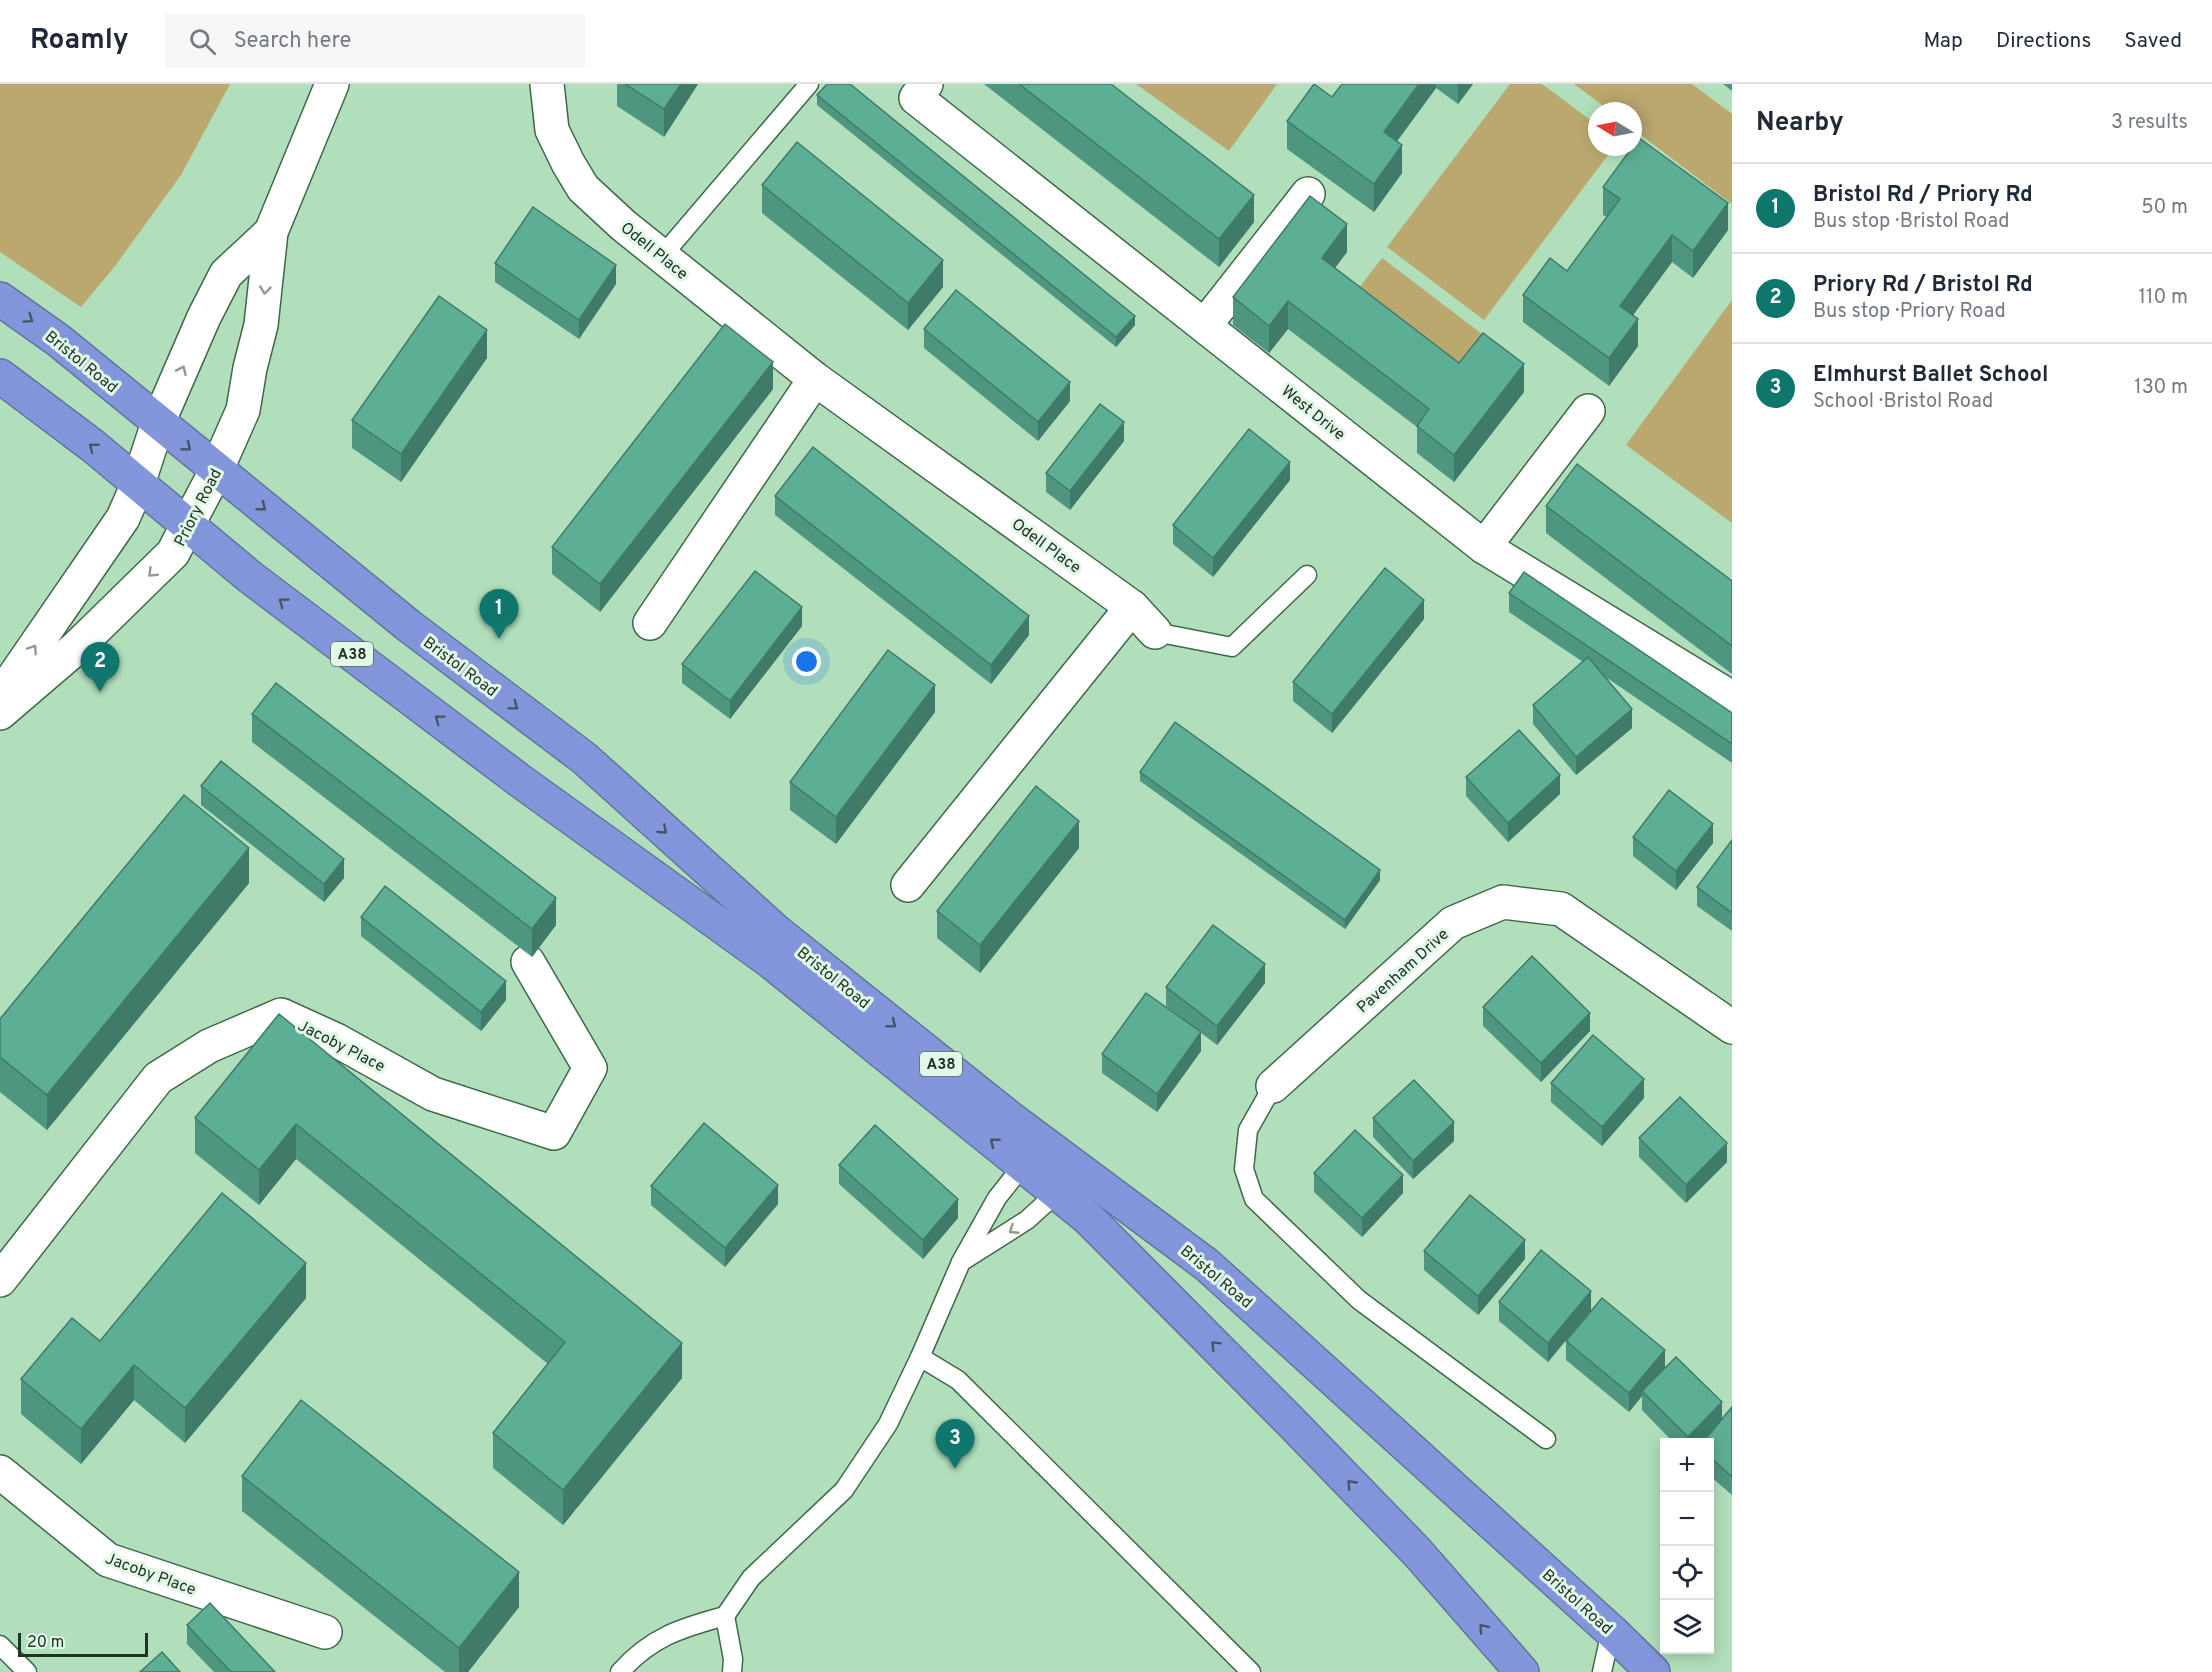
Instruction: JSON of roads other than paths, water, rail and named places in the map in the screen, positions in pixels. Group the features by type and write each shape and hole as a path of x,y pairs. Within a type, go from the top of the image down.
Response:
{"highway":[{"name":"Bristol Road","path":"0,299 58,340 408,626 584,758 777,932 1032,1153"},
{"name":"Bristol Road","path":"0,376 93,446 250,577 519,780 1067,1180 1207,1265 1611,1631 1653,1672"},
{"name":"Bristol Road","path":"1067,1180 1088,1218 1409,1544 1522,1672"}],"street":[{"name":"Priory Road","path":"0,713 77,647 173,553 216,471 243,411 250,368 261,325 271,232 332,84"},
{"name":"Odell Place","path":"547,84 552,130 583,188 623,225 815,379 1132,607 1155,632"},
{"name":"West Drive","path":"921,91 1205,325 1484,547 1732,698"},
{"path":"1205,325 1308,194"},
{"name":"Priory Road","path":"0,698 123,518 138,484 158,423 204,317 226,274 271,232"},
{"path":"650,623 815,379"},
{"path":"1484,547 1588,411"},
{"path":"908,885 1132,607"},
{"name":"Pavenham Drive","path":"1273,1086 1454,923 1503,902 1561,909 1732,1027"},
{"name":"Jacoby Place","path":"0,1280 158,1078 209,1046 281,1015 336,1040 433,1094 554,1133 590,1068 528,962"},
{"name":"Jacoby Place","path":"0,1472 108,1560 325,1632"}],"lane":[{"path":"662,256 809,84"},
{"path":"1155,632 1232,647 1307,575"},
{"path":"1273,1086 1248,1130 1244,1169 1254,1199 1359,1300 1546,1439"},
{"path":"620,1672 636,1654 679,1628 725,1616 751,1578 844,1490 888,1424 920,1358 961,1262 997,1197 1032,1153"},
{"path":"961,1262 1027,1220 1067,1180"},
{"path":"920,1358 958,1380 1251,1672"},
{"path":"725,1616 733,1659 732,1672"},
{"path":"1602,1672 1611,1631"},
{"path":"0,1645 27,1672"}],"place":[{"name":"Bristol Rd / Priory Rd","path":"499,639"},
{"name":"Priory Rd / Bristol Rd","path":"100,692"},
{"name":"Elmhurst Ballet School","path":"955,1469"}]}
